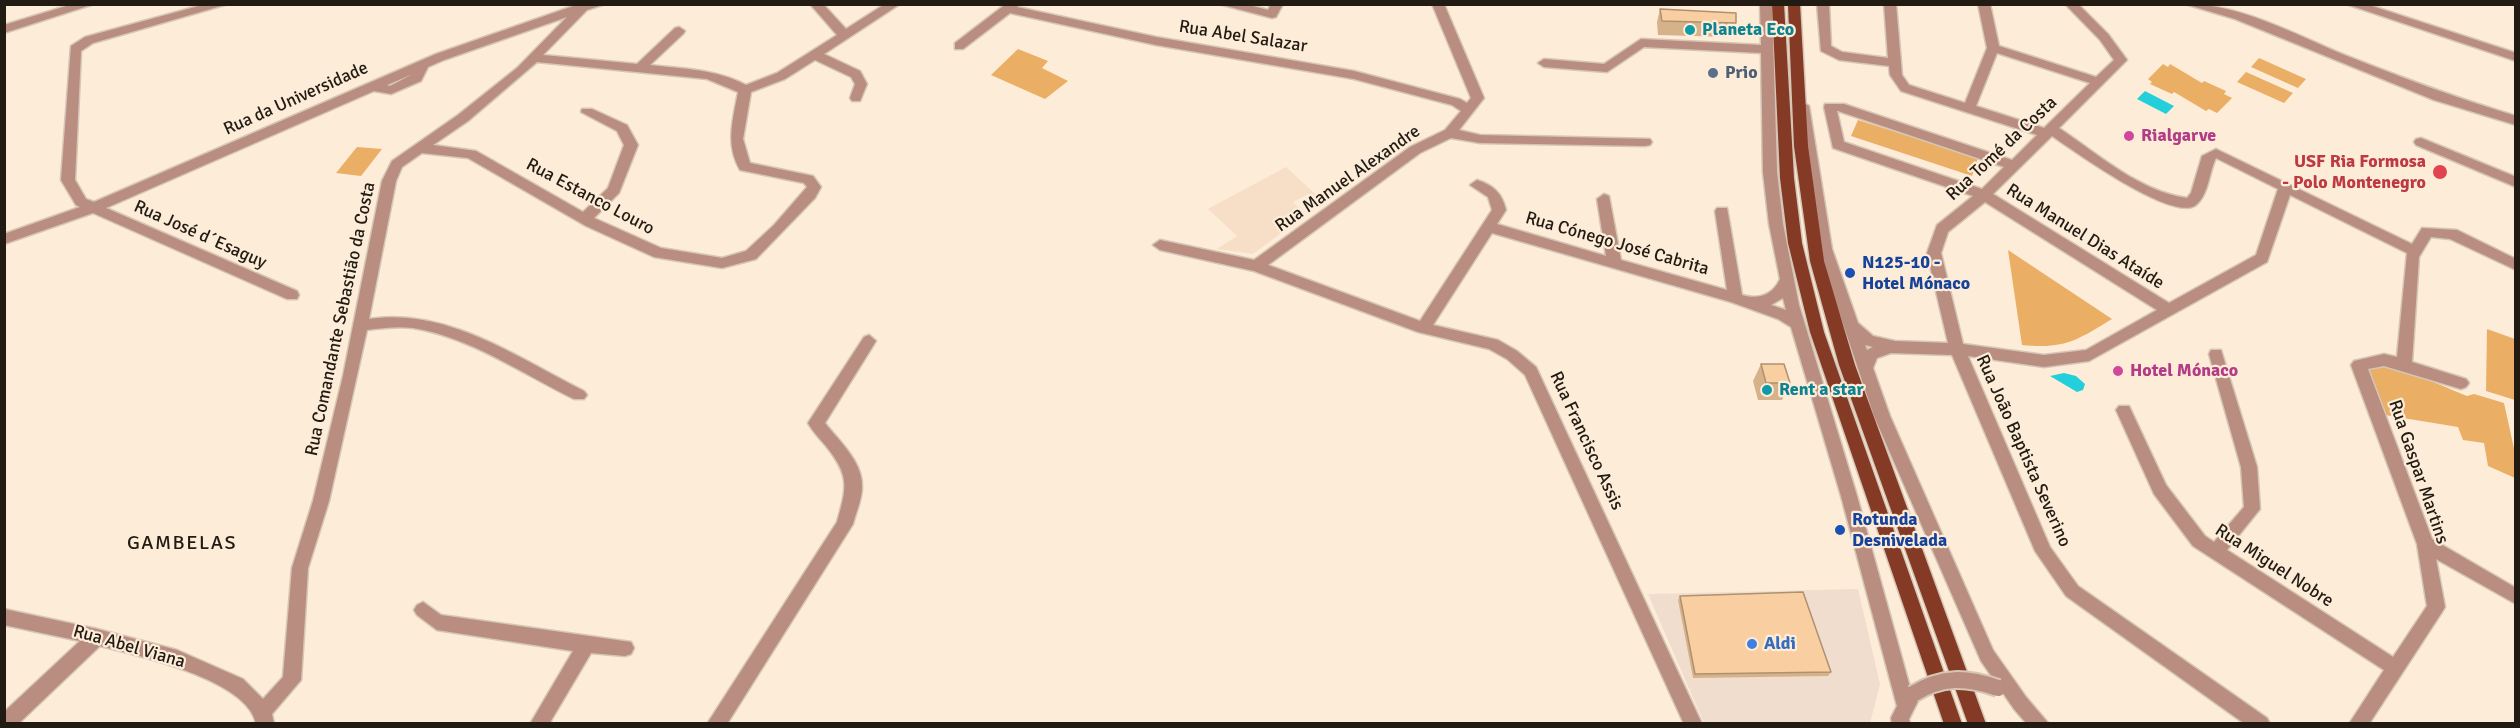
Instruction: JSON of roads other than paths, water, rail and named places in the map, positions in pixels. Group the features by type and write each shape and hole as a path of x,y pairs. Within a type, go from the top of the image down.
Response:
{"main road":[{"path":"1778,4 1787,178 1797,254 1817,332 1854,444 1953,723"},
{"path":"1794,4 1801,146 1817,261 1847,365 1977,723"}],"street":[{"path":"4,29 88,4"},
{"path":"93,208 81,202 68,180 75,49 89,40 222,4"},
{"name":"Rua da Universidade","path":"4,239 93,208 423,64 583,7 599,4"},
{"path":"816,4 845,36"},
{"path":"511,33 534,47 639,69 708,75 728,81 745,90 781,76 894,4"},
{"path":"1225,4 1272,14 1277,4"},
{"path":"1438,4 1478,98 1450,133"},
{"path":"1766,4 1770,172 1787,279 1849,496 1902,713"},
{"path":"1823,4 1825,48 1839,56 1895,63"},
{"path":"1890,4 1896,75 1905,88 2048,131 2153,194 2182,203 2190,203 2197,195 2209,156 2217,153 2415,251"},
{"path":"1969,108 1993,48 1984,4"},
{"name":"Rua Tomé da Costa","path":"1957,350 1934,253 1942,229 1984,195 2121,60 2103,37 2071,4"},
{"path":"2191,4 2239,16 2438,97 2516,121"},
{"path":"2352,4 2516,57"},
{"path":"2371,4 2516,51"},
{"name":"Rua Comandante Sebastião da Costa","path":"264,717 292,680 300,568 321,501 389,181 397,164 463,118 534,47 583,7"},
{"path":"959,46 1011,7"},
{"name":"Rua Abel Salazar","path":"1011,7 1156,40 1354,75 1456,102 1468,110"},
{"path":"639,69 679,31"},
{"path":"1544,63 1607,68 1641,43 1767,49"},
{"path":"1993,48 2099,82"},
{"path":"815,55 856,74 861,84 856,98"},
{"path":"1798,76 1825,249 1882,416 1987,655 2020,703 2040,723"},
{"name":"Rua Estanco Louro","path":"418,148 471,154 585,219 659,253 722,263 751,255 779,229 814,187 808,179 745,167 737,156 736,142 745,90"},
{"name":"Rua Manuel Dias Ataíde","path":"2013,165 1839,107 1830,107 1839,145 1984,195 2168,310"},
{"path":"585,219 614,190 631,145 622,129 587,112"},
{"name":"Rua Manuel Alexandre","path":"1256,266 1416,150 1450,133 1480,139 1645,142"},
{"path":"2421,142 2516,182"},
{"path":"1423,328 1499,210 1498,201 1492,193 1477,184"},
{"name":"Rua João Baptista Severino","path":"1957,350 2044,361 2089,355 2262,258 2285,188"},
{"path":"1604,199 1615,265"},
{"name":"Rua José d´Esaguy","path":"93,208 292,295"},
{"path":"1722,211 1735,298"},
{"name":"Rua Cónego José Cabrita","path":"1489,227 1735,298"},
{"name":"Rua da Universidade","path":"4,233 26,230"},
{"path":"2404,365 2412,257 2427,232 2452,234 2516,265"},
{"name":"Rua Francisco Assis","path":"1160,245 1256,266 1423,328 1493,345 1512,355 1531,371 1693,723"},
{"path":"1735,298 1760,302 1772,300 1780,294 1787,279"},
{"path":"1735,298 1783,315 1798,324"},
{"path":"360,326 394,321 418,323 455,334 579,394"},
{"path":"1851,326 1860,335 1880,344 1903,347"},
{"path":"716,723 845,524 854,488 851,469 816,423 869,341"},
{"path":"1865,370 1871,354 1890,347 1957,350"},
{"name":"Rua João Baptista Severino","path":"1957,350 2043,551 2072,591 2261,723"},
{"path":"2216,354 2249,467 2252,509 2216,552"},
{"name":"Rua Gaspar Martins","path":"2358,723 2436,607 2425,544 2360,365 2384,360 2461,383"},
{"name":"Rua Miguel Nobre","path":"2124,410 2160,489 2199,541 2395,668"},
{"path":"2425,544 2516,597"},
{"path":"423,610 437,622 586,645 625,648"},
{"name":"Rua Abel Viana","path":"4,617 97,637 177,658 237,685 264,717"},
{"path":"4,723 97,637"},
{"path":"539,723 586,645"},
{"path":"1902,713 1929,682 1950,678 1973,680 1998,688 2020,703"}],"water":[{"path":"2145,91 2174,106 2166,114 2137,99"},
{"path":"2064,373 2076,376 2085,384 2083,390 2077,392 2050,376"}],"place":[{"name":"Planeta Eco","path":"1690,30"},
{"name":"Prio","path":"1713,73"},
{"name":"Rialgarve","path":"2129,136"},
{"name":"USF Ria Formosa - Polo Montenegro","path":"2440,172"},
{"name":"N125-10 - Hotel Mónaco","path":"1850,273"},
{"name":"Hotel Mónaco","path":"2118,371"},
{"name":"Rent a star","path":"1767,390"},
{"name":"Rotunda Desnivelada","path":"1840,530"},
{"name":"Aldi","path":"1752,644"}],"district":[{"name":"GAMBELAS","path":"182,544"}]}
